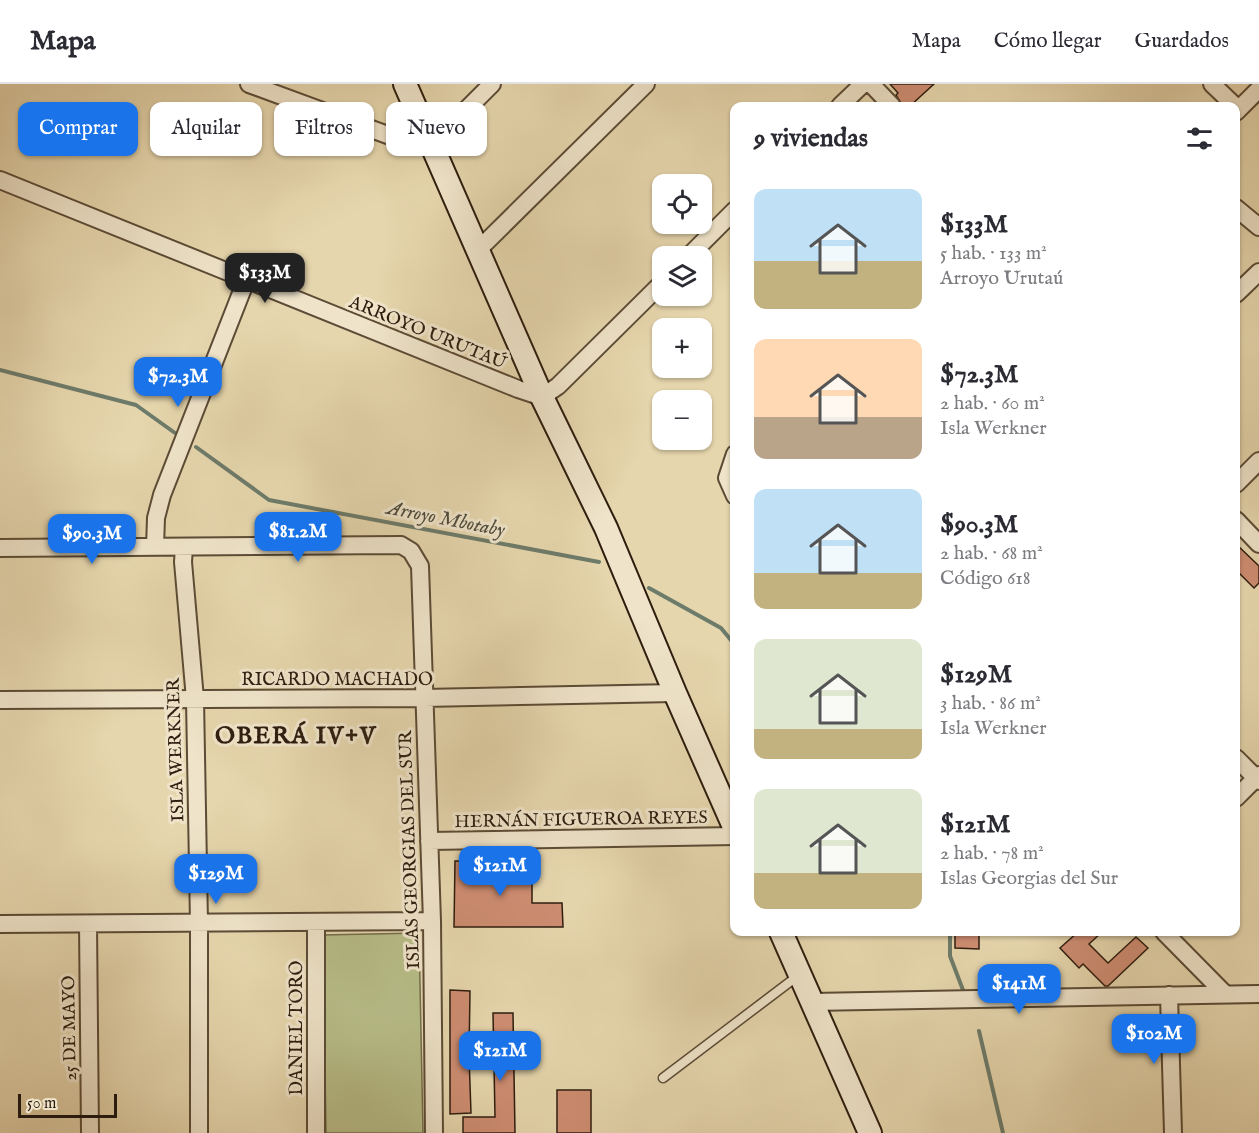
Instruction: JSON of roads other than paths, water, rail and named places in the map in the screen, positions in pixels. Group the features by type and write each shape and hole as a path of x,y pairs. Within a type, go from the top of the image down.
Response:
{"street":[{"path":"249,84 386,134"},
{"path":"405,84 413,102"},
{"path":"474,102 492,84"},
{"path":"478,250 645,84"},
{"path":"844,102 863,84"},
{"path":"871,84 888,102"},
{"path":"1212,84 1229,102"},
{"path":"1240,106 1259,89"},
{"path":"437,156 542,396 606,528 730,818"},
{"name":"ARROYO URUTAÚ","path":"0,180 518,389 542,396"},
{"path":"1240,211 1259,227"},
{"path":"698,246 730,215"},
{"path":"1240,290 1259,272"},
{"path":"155,547 156,518 162,495 247,279"},
{"path":"542,396 558,386 652,293"},
{"path":"1240,480 1259,461"},
{"path":"730,469 727,478 730,485"},
{"path":"1240,524 1259,544"},
{"name":"ISLAS GEORGIAS DEL SUR","path":"184,547 401,545 411,552 420,566 432,921 434,1133"},
{"path":"0,548 184,547"},
{"name":"ISLA WERKNER","path":"184,547 183,562 195,699 199,923 199,1133"},
{"name":"RICARDO MACHADO","path":"0,700 424,698 675,693"},
{"path":"1240,762 1258,778 1240,794"},
{"name":"HERNÁN FIGUEROA REYES","path":"429,841 730,836"},
{"path":"0,924 432,921"},
{"name":"DANIEL TORO","path":"316,922 316,1133"},
{"name":"25 DE MAYO","path":"88,924 90,1133"},
{"path":"784,936 870,1133"},
{"path":"1168,936 1225,994"},
{"path":"812,1002 1259,994"},
{"path":"1169,995 1173,1133"}],"lane":[{"path":"663,1078 799,974"}],"waterway":[{"name":"Arroyo Mbotaby","path":"0,370 136,405 175,433"},
{"name":"Arroyo Mbotaby","path":"196,447 269,500 599,562"},
{"name":"Arroyo Mbotaby","path":"649,588 721,628 730,639"},
{"name":"Arroyo Mbotaby","path":"950,936 950,956 963,990"},
{"name":"Arroyo Mbotaby","path":"979,1031 1003,1133"}],"district":[{"name":"OBERÁ IV+V","path":"296,735"}]}
